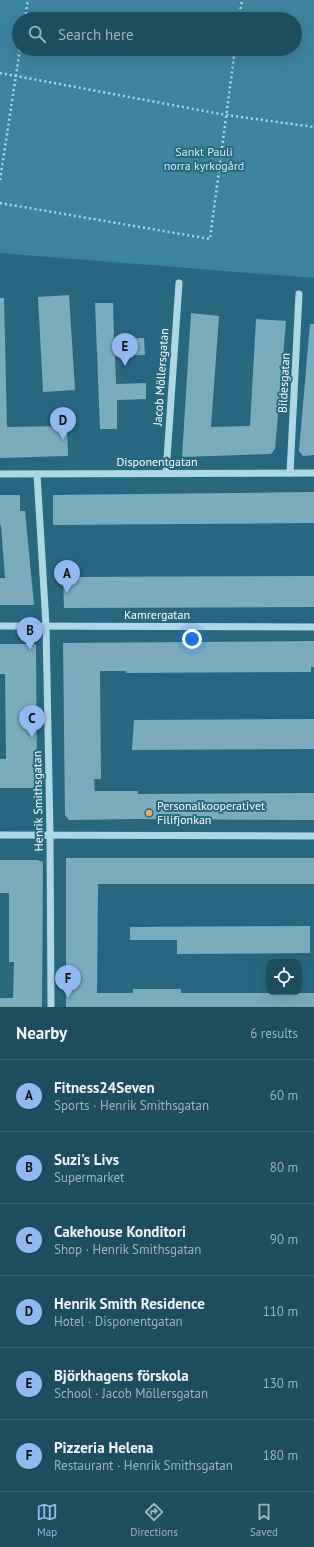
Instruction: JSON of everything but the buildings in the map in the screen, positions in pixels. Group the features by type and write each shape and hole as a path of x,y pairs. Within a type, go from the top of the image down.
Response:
{"street":[{"name":"Jacob Möllersgatan","path":"166,473 179,283"},
{"name":"Bildesgatan","path":"290,473 299,294"},
{"name":"Disponentgatan","path":"0,474 314,473"},
{"name":"Henrik Smithsgatan","path":"37,474 46,625 50,835 50,1007"},
{"name":"Kamrergatan","path":"0,626 314,627"},
{"path":"0,835 314,836"}],"path":[{"path":"26,12 28,0"},
{"path":"241,12 242,0"},
{"path":"0,180 19,56"},
{"path":"0,203 210,238 234,56"},
{"path":"0,73 226,114 314,127"}],"green space":[{"name":"Sankt Pauli norra kyrkogård","path":"0,0 314,0 314,278 0,253"}],"place":[{"name":"Björkhagens förskola","path":"125,366"},
{"name":"Henrik Smith Residence","path":"63,440"},
{"name":"Fitness24Seven","path":"67,593"},
{"name":"Suzi's Livs","path":"30,650"},
{"name":"Cakehouse Konditori","path":"32,738"},
{"name":"Personalkooperativet Filifjonkan","path":"149,813"},
{"name":"Pizzeria Helena","path":"68,998"}]}
